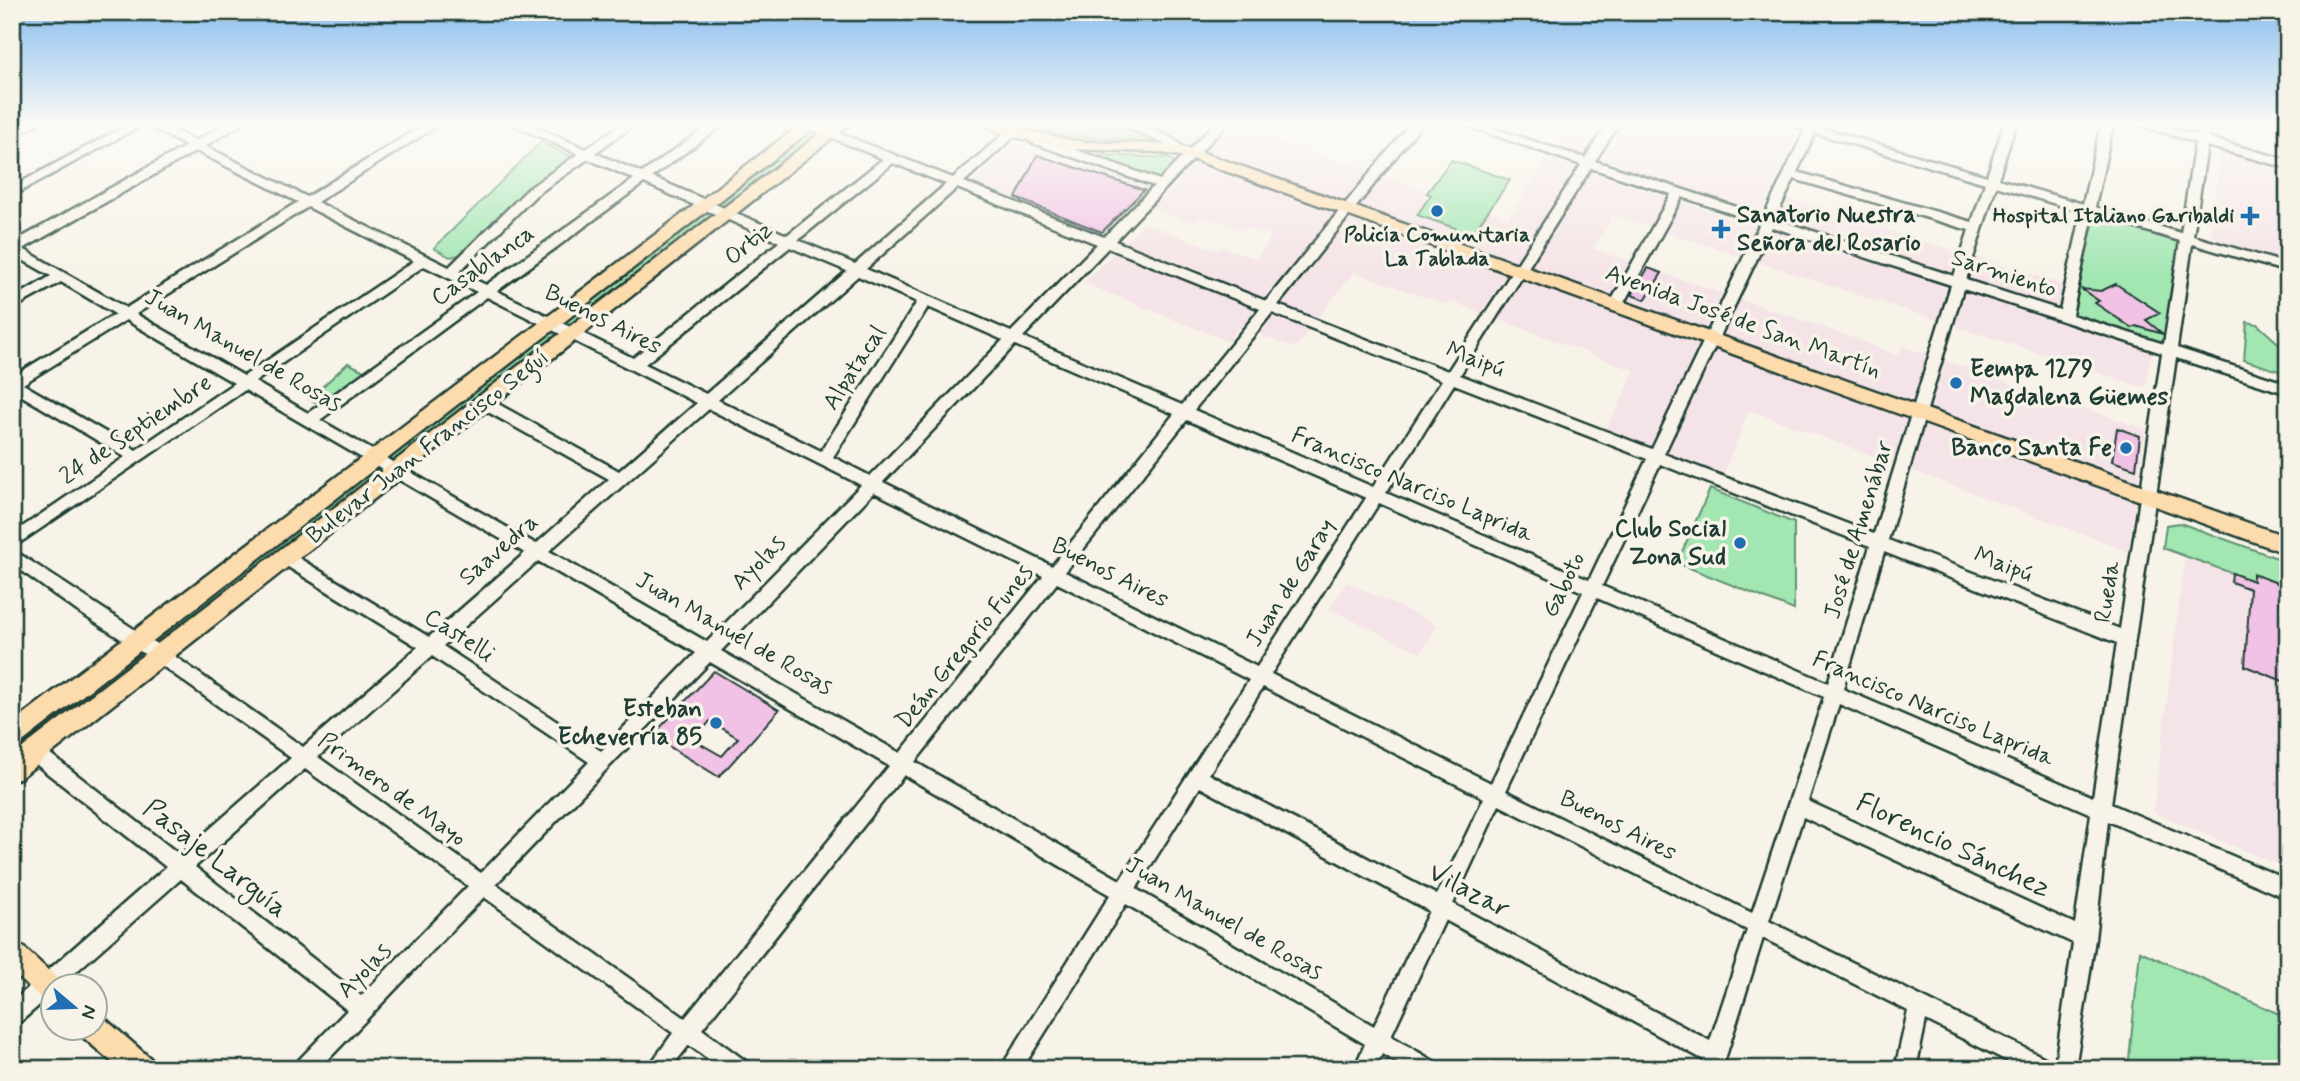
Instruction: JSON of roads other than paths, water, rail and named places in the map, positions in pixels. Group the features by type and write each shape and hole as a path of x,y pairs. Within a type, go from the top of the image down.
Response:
{"main road":[{"name":"Bulevar Juan Francisco Seguí","path":"12,737 745,174"},
{"name":"Bulevar Juan Francisco Seguí","path":"12,770 777,174"},
{"name":"Avenida José de San Martín","path":"1250,174 2288,545"},
{"path":"12,954 38,978"},
{"path":"108,1040 141,1069"}],"street":[{"path":"12,192 45,174"},
{"path":"13,248 144,174"},
{"name":"Buenos Aires","path":"252,174 2046,1069"},
{"path":"136,457 13,384 352,174"},
{"path":"450,273 532,192 557,174"},
{"name":"Francisco Narciso Laprida","path":"632,174 2288,890"},
{"name":"Casablanca","path":"309,420 648,174"},
{"name":"Ortiz","path":"634,365 871,174"},
{"name":"Maipú","path":"935,174 1269,307 2127,639"},
{"name":"Saavedra","path":"66,972 180,867 966,174"},
{"name":"Avenida José de San Martín","path":"1133,174 1162,185"},
{"name":"Ayolas","path":"304,1069 870,483 1107,243 1170,174"},
{"name":"Deán Gregorio Funes","path":"657,1069 1376,174"},
{"name":"Juan de Garay","path":"1010,1069 1581,174"},
{"name":"Sarmiento","path":"1622,174 2288,389"},
{"name":"Gaboto","path":"1364,1069 1791,174"},
{"path":"1793,174 1977,228"},
{"path":"1967,174 2288,268"},
{"name":"José de Amenábar","path":"1713,1062 1834,692 1993,174"},
{"path":"2065,317 2095,174"},
{"name":"Rueda","path":"2065,1069 2101,809 2197,174"},
{"path":"1616,305 1678,192"},
{"name":"Juan Manuel de Rosas","path":"13,248 1428,1069"},
{"name":"24 de Septiembre","path":"12,542 424,260"},
{"path":"12,305 62,276"},
{"name":"Alpatacal","path":"824,460 925,302"},
{"path":"484,403 620,478"},
{"name":"Primero de Mayo","path":"12,555 160,655 740,1069"},
{"name":"Castelli","path":"286,558 430,646 602,761"},
{"name":"Pasaje Larguía","path":"34,752 362,1009"},
{"name":"Vilazar","path":"1196,776 1441,907 1713,1062"},
{"name":"Florencio Sánchez","path":"1797,805 2085,939"},
{"name":"Saavedra","path":"12,1016 38,996"},
{"path":"1905,1069 1919,1005"}],"place":[{"name":"Policía Comunitaria La Tablada","path":"1437,211"},
{"name":"Hospital Italiano Garibaldi","path":"2250,216"},
{"name":"Sanatorio Nuestra Señora del Rosario","path":"1721,229"},
{"name":"Eempa 1279 Magdalena Güemes","path":"1956,383"},
{"name":"Banco Santa Fe","path":"2126,448"},
{"name":"Club Social Zona Sud","path":"1740,543"},
{"name":"Esteban Echeverría 85","path":"716,723"}]}
